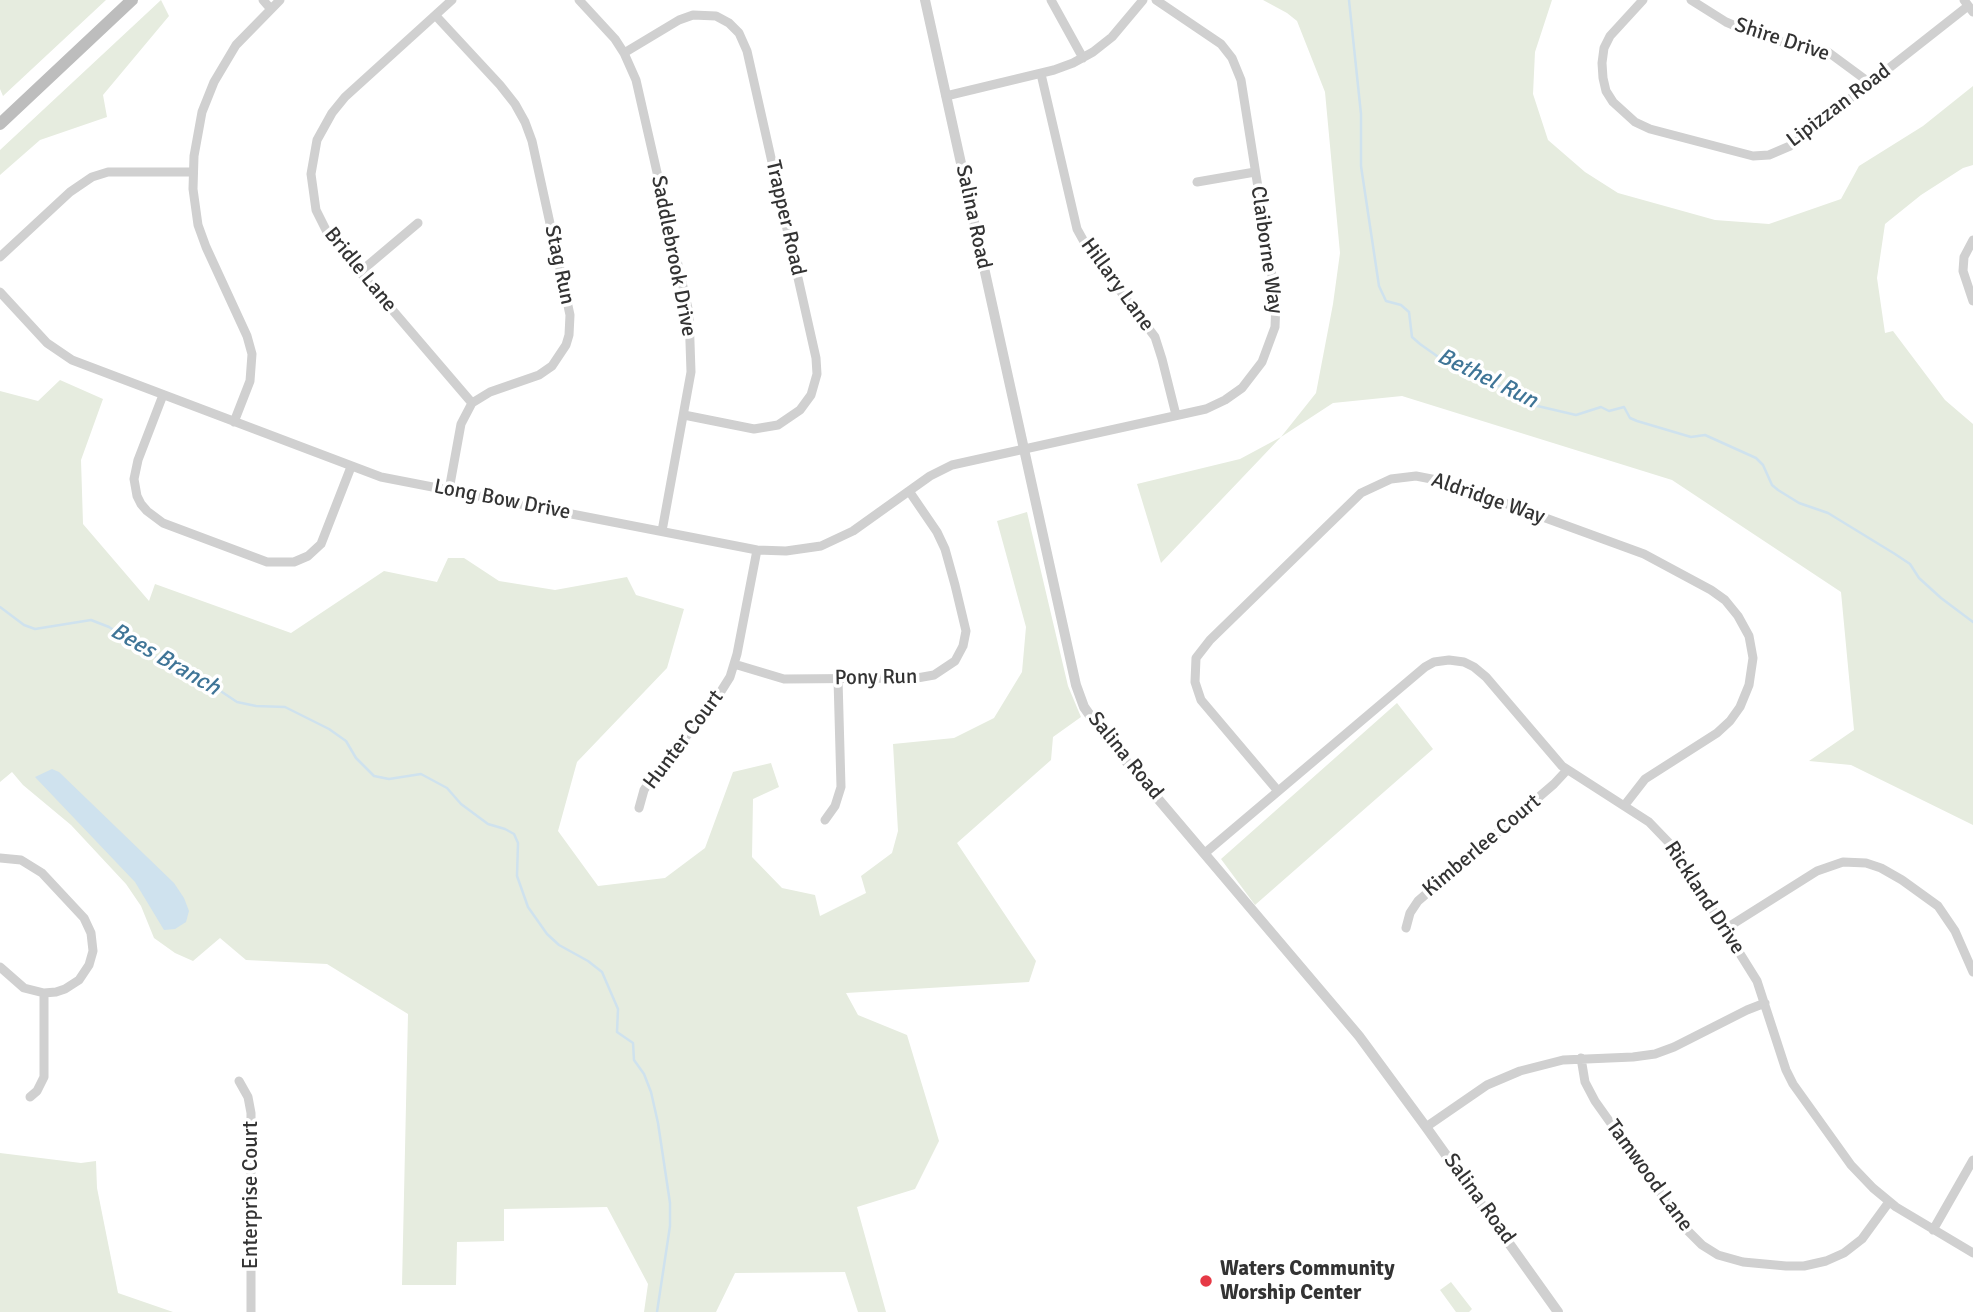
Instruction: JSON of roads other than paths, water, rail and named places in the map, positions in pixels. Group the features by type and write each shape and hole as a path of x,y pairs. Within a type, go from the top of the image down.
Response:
{"main road":[{"path":"0,124 132,0"}],"street":[{"path":"263,0 271,8"},
{"path":"234,422 250,381 252,354 247,336 201,236 194,203 193,172 198,127 207,97 236,45 279,0"},
{"name":"Bridle Lane","path":"452,0 345,97 327,120 317,140 311,174 316,210 324,229 472,404"},
{"name":"Saddlebrook Drive","path":"579,0 624,53 639,91 689,313 691,372 662,531"},
{"name":"Salina Road","path":"925,0 1076,685 1084,707 1103,734 1359,1036 1558,1312"},
{"path":"1051,0 1083,58"},
{"path":"946,96 1041,74 1083,58 1112,37 1143,0"},
{"name":"Claiborne Way","path":"1024,448 1206,408 1233,395 1256,372 1269,351 1275,327 1276,302 1241,80 1232,58 1212,37 1156,0"},
{"name":"Lipizzan Road","path":"1643,0 1610,36 1602,63 1606,91 1613,102 1635,122 1650,129 1753,156 1769,155 1790,146 1968,6"},
{"name":"Shire Drive","path":"1691,0 1726,22 1752,33 1828,52 1870,83"},
{"name":"Trapper Road","path":"624,53 679,20 694,15 716,16 739,33 747,51 816,358 817,374 811,395 800,410 778,425 754,429 684,415"},
{"name":"Stag Run","path":"436,16 508,95 525,122 532,141 570,315 566,345 552,366 538,375 490,392 472,404"},
{"name":"Hillary Lane","path":"1041,74 1077,229 1087,247 1155,337 1176,415"},
{"path":"0,257 70,192 92,177 108,172 193,172"},
{"path":"1197,182 1255,172"},
{"path":"359,272 418,223"},
{"path":"1973,240 1964,257 1963,271 1973,301"},
{"name":"Long Bow Drive","path":"0,292 38,334 63,355 351,467 381,477 758,550 799,550 832,542 853,531 930,476 952,465 1024,448"},
{"path":"163,395 138,460 134,479 141,504 147,512 163,523 268,562 294,562 308,556 321,544 351,467"},
{"path":"449,490 461,424 472,404"},
{"name":"Aldridge Way","path":"1278,791 1201,699 1195,682 1196,658 1210,640 1361,493 1391,479 1416,476 1441,480 1644,554 1711,590 1725,600 1738,616 1749,636 1753,658 1749,685 1740,707 1717,733 1645,779 1624,806"},
{"name":"Pony Run","path":"734,664 783,679 917,678 934,675 955,661 963,646 966,631 945,549 937,532 909,492"},
{"name":"Hunter Court","path":"639,808 644,790 653,775 713,704 734,664 758,550"},
{"name":"Rickland Drive","path":"1205,853 1425,667 1444,660 1464,662 1483,674 1567,770 1649,822 1666,839 1754,977 1793,1084 1851,1165 1889,1202 1973,1253"},
{"path":"825,820 835,806 841,787 838,679"},
{"name":"Kimberlee Court","path":"1406,928 1410,913 1418,901 1554,785 1567,770"},
{"path":"0,858 13,857 36,867 84,918 91,933 93,951 84,973 65,989 44,993 24,988 0,967"},
{"path":"1725,929 1817,871 1843,862 1866,863 1902,880 1938,906 1955,930 1973,972"},
{"path":"30,1097 37,1091 44,1077 44,993"},
{"path":"1426,1127 1467,1098 1502,1078 1539,1065 1581,1058 1655,1054 1765,1003"},
{"name":"Tamwood Lane","path":"1581,1058 1585,1082 1598,1107 1686,1229 1702,1245 1718,1255 1749,1264 1791,1266 1826,1261 1844,1253 1862,1239 1889,1202"},
{"name":"Enterprise Court","path":"239,1081 248,1097 251,1113 251,1312"},
{"path":"1933,1230 1973,1160"}],"water":[{"path":"52,769 59,772 174,883 189,911 186,922 175,929 164,930 135,882 35,777"}],"waterway":[{"name":"Bethel Run","path":"1349,0 1361,114 1361,166 1379,286 1386,301 1401,305 1409,312 1412,337 1454,368 1475,380 1502,387 1529,404 1576,415 1601,407 1609,411 1624,407 1630,418 1637,421 1691,437 1705,435 1756,458 1763,465 1772,485 1778,490 1799,503 1828,513 1910,564 1919,578 1973,622"},
{"name":"Bees Branch","path":"0,607 24,625 35,629 91,620 109,627 183,675 213,686 237,702 285,707 329,729 346,741 356,758 374,776 389,779 421,774 447,788 461,804 488,824 514,834 518,843 517,876 528,907 547,934 559,945 602,972 618,1009 617,1032 633,1043 634,1060 644,1074 651,1092 670,1203 670,1226 657,1312"}],"place":[{"name":"Waters Community Worship Center","path":"1206,1281"}]}
